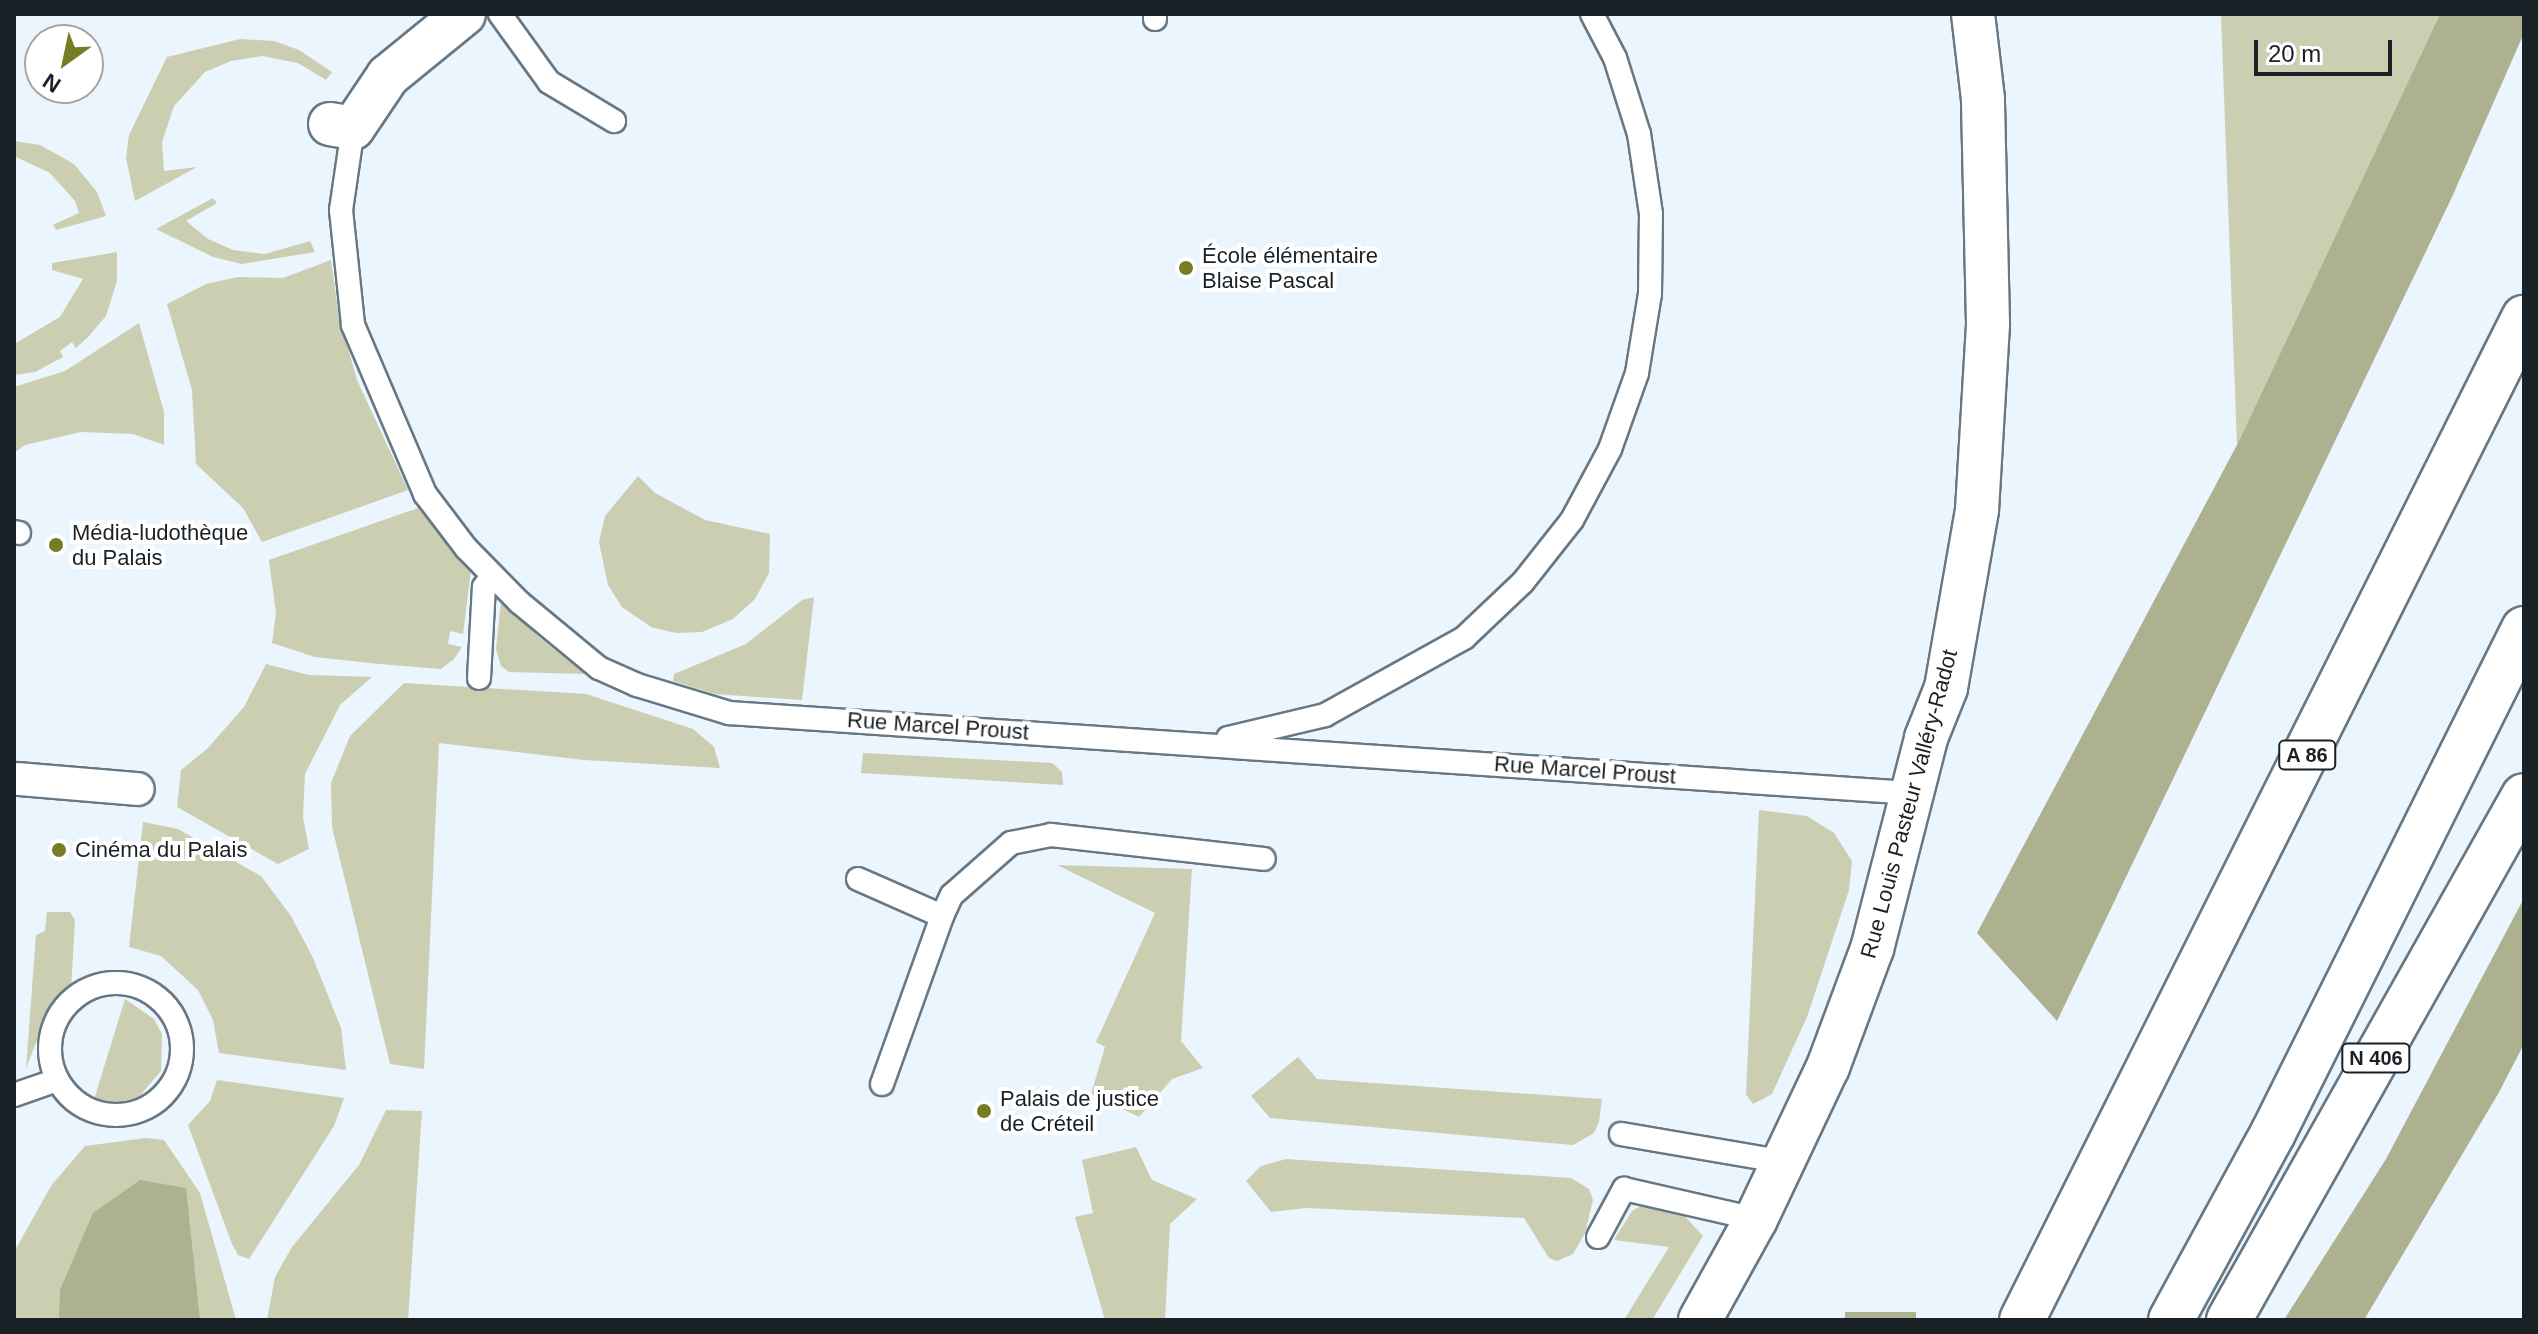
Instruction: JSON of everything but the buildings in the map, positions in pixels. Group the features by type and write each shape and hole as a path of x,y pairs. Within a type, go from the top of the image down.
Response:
{"highway":[{"name":"A 86","path":"2022,1320 2524,318"},
{"path":"2171,1320 2273,1133 2524,629"},
{"name":"N 406","path":"2229,1320 2524,796"}],"street":[{"path":"342,126 388,76 464,14"},
{"name":"Rue Louis Pasteur Valléry-Radot","path":"1700,1320 1756,1219 1828,1067 1872,949 1913,793 1946,688 1977,510 1988,323 1983,99 1973,14"},
{"path":"18,779 138,789"}],"lane":[{"path":"500,14 549,82 614,121"},
{"path":"1175,744 1247,736 1325,715 1387,684 1464,638 1523,582 1572,520 1610,449 1637,373 1650,294 1651,214 1639,134 1615,58 1592,14"},
{"name":"Rue Marcel Proust","path":"342,126 341,210 353,325 425,494 492,576 599,668 729,713 1913,793"},
{"path":"479,678 484,587 492,576"},
{"path":"882,1084 952,895 1011,843 1051,835 1264,859"},
{"path":"858,879 942,916"},
{"path":"114,983 152,993 177,1022 182,1040 178,1075 157,1102 140,1112 102,1115 69,1096 57,1080 51,1036 73,999 93,987 114,983"},
{"path":"14,1095 57,1080"},
{"path":"1621,1134 1784,1162"},
{"path":"1598,1237 1624,1189 1756,1219"}],"green space":[{"path":"2221,14 2440,14 2237,445"},
{"path":"2440,14 2524,14 2524,33 2452,197 2057,1021 1977,933 2237,445"},
{"path":"240,39 274,41 299,50 332,72 326,80 298,63 262,56 231,61 205,72 174,106 162,142 164,171 197,167 135,201 126,158 129,135 167,57"},
{"path":"14,141 40,145 74,164 97,192 106,216 56,230 53,225 79,213 75,201 50,173 14,156"},
{"path":"213,198 217,203 186,221 208,239 233,250 265,254 310,241 315,252 242,264 213,257 156,229"},
{"path":"117,252 117,281 106,316 76,348 72,342 60,351 63,357 35,372 14,375 14,344 60,317 83,279 52,270 52,263"},
{"path":"331,260 339,317 357,380 408,490 262,542 243,508 196,464 192,390 167,304 206,284 238,277 283,278"},
{"path":"139,323 164,412 164,445 133,434 81,432 25,445 14,453 14,387 65,371"},
{"path":"638,476 655,493 705,520 770,534 769,573 755,599 733,619 702,632 676,633 651,627 622,607 608,585 599,542 605,516"},
{"path":"418,508 471,571 463,634 450,631 448,644 462,647 454,659 441,669 380,664 315,657 272,643 276,613 269,560"},
{"path":"814,597 802,700 715,694 673,681 674,674 746,644 802,600"},
{"path":"501,601 585,674 509,672 501,666 496,649"},
{"path":"266,664 309,675 372,677 340,705 305,774 303,817 309,849 278,864 177,807 181,770 207,749 244,707"},
{"path":"404,683 586,694 693,729 714,747 720,768 584,760 439,743 424,1069 390,1064 332,827 331,783 350,736"},
{"path":"863,753 1052,763 1062,772 1063,785 861,773"},
{"path":"1759,810 1807,816 1834,833 1852,861 1849,890 1807,1017 1772,1094 1753,1104 1746,1094"},
{"path":"143,822 178,829 261,876 291,916 313,958 341,1028 346,1070 219,1053 213,1020 198,990 161,956 129,947"},
{"path":"1057,865 1192,869 1181,1041 1203,1068 1172,1079 1139,1117 1091,1094 1105,1047 1096,1042 1155,913"},
{"path":"2524,898 2524,1044 2498,1094 2364,1320 2284,1320 2386,1159"},
{"path":"47,912 70,912 75,920 71,989 51,1005 26,1068 36,935 45,931"},
{"path":"125,999 154,1019 162,1034 161,1071 138,1098 102,1105 93,1103"},
{"path":"1298,1057 1317,1079 1602,1099 1599,1122 1594,1133 1573,1145 1270,1118 1251,1096"},
{"path":"217,1080 344,1098 334,1126 249,1259 238,1255 232,1244 188,1125 210,1101"},
{"path":"386,1110 422,1111 408,1320 267,1320 275,1277 292,1247 359,1165"},
{"path":"146,1138 164,1140 200,1193 236,1320 14,1320 14,1252 51,1186 85,1146"},
{"path":"1136,1147 1152,1180 1197,1199 1170,1224 1165,1320 1105,1320 1075,1217 1093,1213 1082,1160"},
{"path":"1286,1159 1571,1178 1589,1189 1593,1200 1585,1233 1573,1254 1557,1261 1549,1258 1524,1218 1306,1208 1271,1212 1246,1181 1261,1166"},
{"path":"140,1180 186,1188 200,1320 59,1320 60,1290 93,1213"},
{"path":"1644,1204 1681,1212 1703,1236 1652,1320 1624,1320 1669,1247 1614,1240 1632,1211"},
{"path":"1845,1312 1916,1312 1916,1320 1845,1320"}],"place":[{"name":"École élémentaire Blaise Pascal","path":"1186,268"},
{"name":"Média-ludothèque du Palais","path":"56,545"},
{"name":"Cinéma du Palais","path":"59,850"},
{"name":"Palais de justice de Créteil","path":"984,1111"}]}
